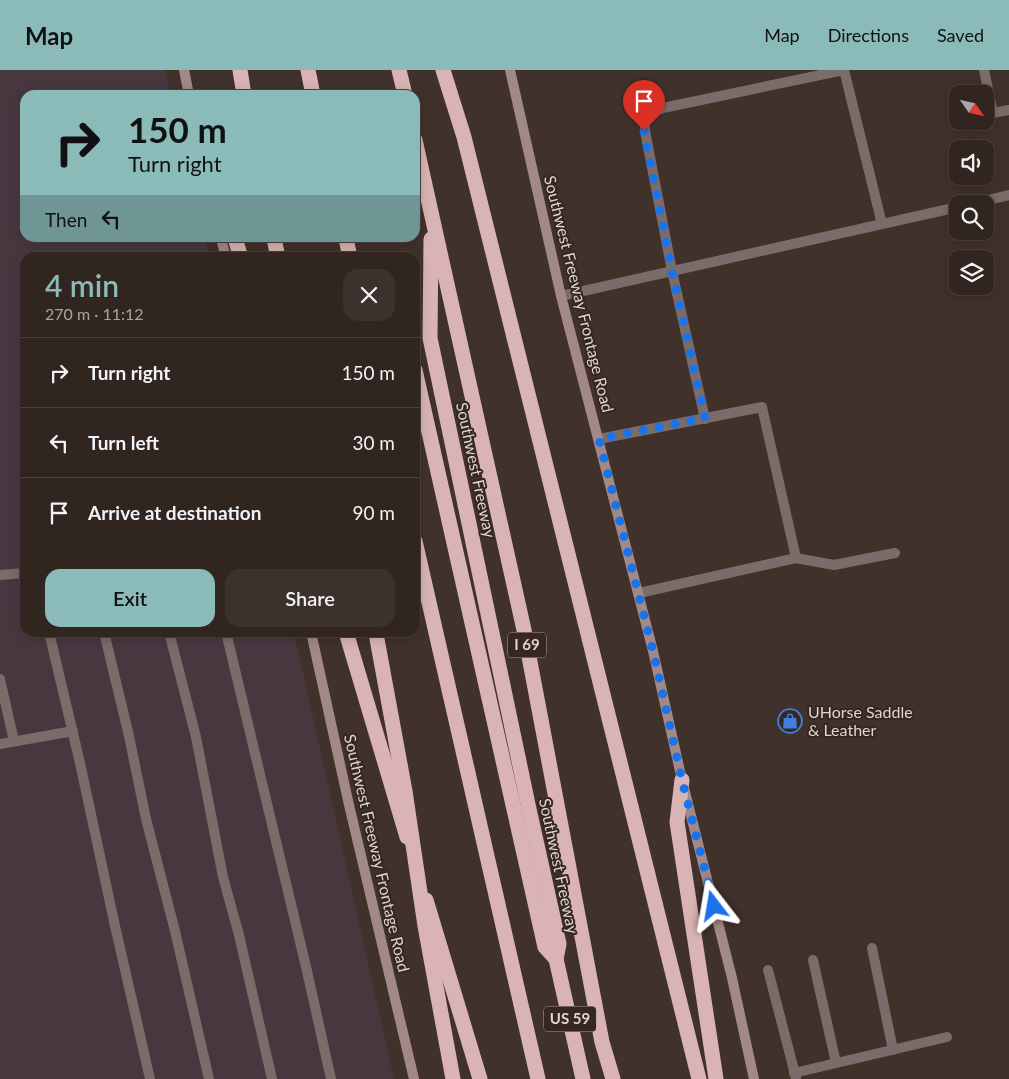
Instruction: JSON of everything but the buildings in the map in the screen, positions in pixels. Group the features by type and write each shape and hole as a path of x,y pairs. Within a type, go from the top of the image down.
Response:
{"highway":[{"path":"240,70 243,90"},
{"path":"308,70 312,90"},
{"path":"399,70 404,90"},
{"path":"443,70 464,137 699,1079"},
{"name":"Southwest Freeway","path":"420,161 524,630 602,1042 613,1079"},
{"name":"Southwest Freeway","path":"432,213 430,338 559,944 556,959"},
{"name":"Southwest Freeway","path":"420,392 545,947 556,959"},
{"path":"420,563 538,1079"},
{"path":"347,637 480,1079"},
{"path":"376,637 405,791 425,926 453,1079"},
{"path":"682,780 677,822 716,1079"},
{"name":"US 59","path":"556,959 584,1079"}],"main road":[{"path":"184,70 188,90"},
{"name":"Southwest Freeway Frontage Road","path":"510,70 562,296 639,593 682,780 732,978 754,1079"},
{"name":"Southwest Freeway Frontage Road","path":"312,637 349,805 414,1079"}],"lane":[{"path":"705,418 672,271 644,131 645,122 650,114 663,108 844,70 882,224"},
{"path":"984,70 993,113 1009,110"},
{"path":"994,198 1009,195"},
{"path":"562,296 949,209"},
{"path":"599,439 762,407 796,558"},
{"path":"639,593 796,558 834,565 895,553"},
{"path":"0,575 20,573"},
{"path":"50,637 150,1079"},
{"path":"105,637 146,818 175,931 209,1079"},
{"path":"170,637 196,737 223,877 239,935 272,1079"},
{"path":"227,637 303,953 331,1079"},
{"path":"0,679 14,741"},
{"path":"0,744 73,732"},
{"path":"872,948 893,1050"},
{"path":"812,960 836,1063"},
{"path":"768,970 795,1076 836,1063 947,1038"}],"shaded area":[{"path":"0,70 165,70 170,90 20,90 20,242 206,242 209,252 20,252 20,637 295,637 394,1079 0,1079"}],"place":[{"name":"UHorse Saddle & Leather","path":"790,721"}],"route":[{"path":"644,131 672,271 705,418 599,439 653,651 682,780 714,906"}]}
